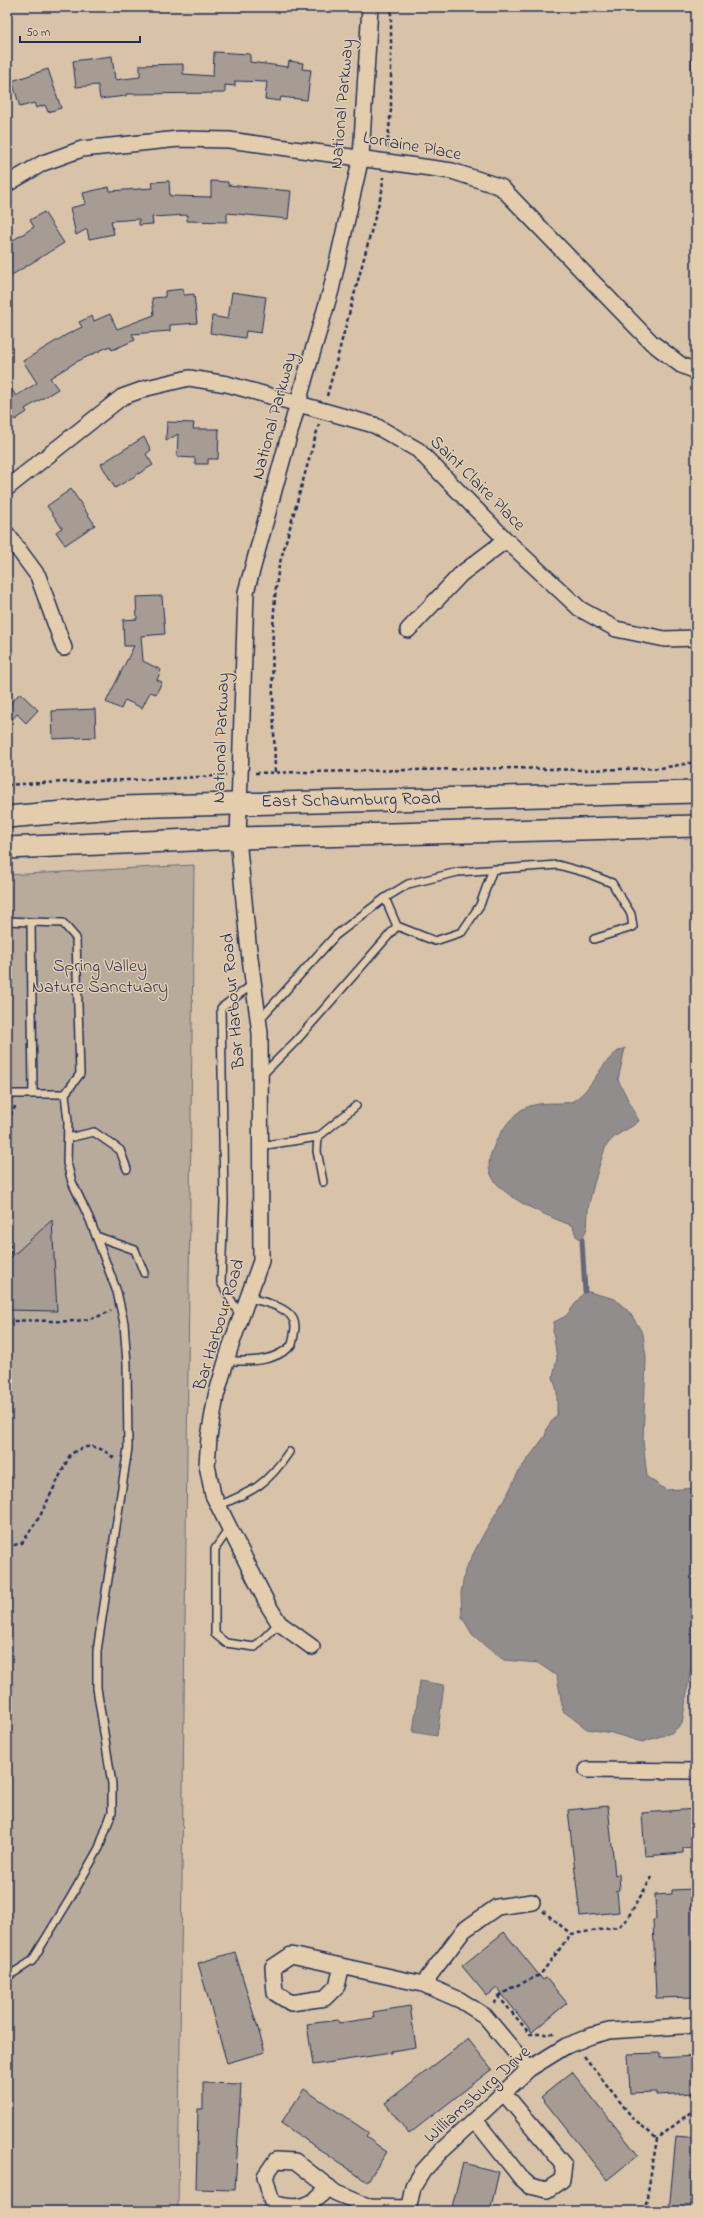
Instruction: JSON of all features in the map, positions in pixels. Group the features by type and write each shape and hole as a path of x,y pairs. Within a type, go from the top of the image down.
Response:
{"main road":[{"name":"East Schaumburg Road","path":"7,817 122,807 696,792"},
{"name":"East Schaumburg Road","path":"7,848 238,838 696,826"}],"street":[{"name":"National Parkway","path":"238,838 246,592 298,402 331,290 361,157 370,7"},
{"name":"Lorraine Place","path":"7,184 43,163 82,149 179,139 229,140 361,157 452,171 501,187 651,342 681,364 696,371"},
{"name":"Saint Claire Place","path":"7,488 122,397 147,388 189,378 227,384 298,402 374,425 418,450 506,540 580,609 616,629 665,639 696,638"},
{"path":"7,534 38,576 64,648"},
{"path":"408,630 461,574 506,540"},
{"name":"Bar Harbour Road","path":"238,838 258,1021 260,1077 261,1261 226,1361 216,1396 209,1437 207,1465 213,1495 218,1506 279,1623 312,1647"},
{"path":"587,1770 696,1771"},
{"path":"423,1984 464,1930 497,1907 532,1902"},
{"path":"342,1967 337,1986 325,1998 291,2003 275,1993 273,1967 291,1955 423,1984 460,2000 485,2016 529,2069"},
{"name":"Williamsburg Drive","path":"408,2209 413,2187 423,2171 529,2069 566,2046 597,2034 609,2031 696,2025"},
{"path":"475,2120 521,2178 530,2186 547,2190 562,2180 564,2165 504,2093"},
{"path":"329,2188 370,2207 408,2209"}],"lane":[{"path":"696,58 696,69"},
{"path":"258,1021 336,935 385,898 408,884 458,872 558,865 587,873 612,884 631,914 633,926 594,939"},
{"path":"385,898 397,926 435,941 462,932 480,905 493,869"},
{"path":"7,921 63,923 76,938 80,1074 65,1094 68,1121 68,1163 72,1182 96,1236 120,1304 124,1330 128,1411 128,1448 97,1651 97,1688 112,1784 112,1812 99,1848 71,1898 32,1961 7,1977"},
{"path":"31,922 33,1094"},
{"path":"260,1077 296,1041 397,926"},
{"path":"242,1317 221,1282 224,1202 221,1008 253,984"},
{"path":"7,1094 65,1094"},
{"path":"260,1146 318,1137 356,1106"},
{"path":"68,1138 94,1132 120,1150 127,1169"},
{"path":"318,1137 317,1151 323,1182"},
{"path":"96,1236 135,1250 144,1273"},
{"path":"226,1361 255,1360 281,1355 292,1345 295,1325 290,1314 274,1306 249,1298"},
{"path":"218,1506 255,1490 278,1469 289,1452"},
{"path":"229,1529 215,1549 215,1634 226,1643 255,1647 279,1623"}],"path":[{"path":"391,7 391,110 382,191 279,566 275,588 272,616 275,772 661,768 696,762"},
{"path":"7,785 58,781 164,780 206,777"},
{"path":"7,1122 22,1094"},
{"path":"7,1209 11,1258"},
{"path":"7,1322 61,1321 100,1317 120,1304"},
{"path":"7,1547 22,1543 40,1516 70,1455 79,1448 92,1445 106,1451 125,1467"},
{"path":"499,1996 511,1988 540,1974 571,1934 618,1928 627,1919 652,1877"},
{"path":"532,1902 571,1934"},
{"path":"647,2211 646,2203 657,2139 696,2108"}],"green space":[{"name":"Spring Valley Nature Sanctuary","path":"194,865 178,2211 7,2211 7,875"}],"shaded area":[{"path":"625,1048 618,1080 639,1121 614,1137 605,1149 593,1188 588,1211 587,1228 582,1240 576,1236 573,1226 550,1217 522,1203 498,1185 491,1175 489,1164 491,1152 501,1132 511,1119 519,1112 537,1104 564,1103 573,1101 581,1095 610,1058"},
{"path":"585,1291 615,1299 630,1313 643,1334 646,1358 643,1441 647,1477 666,1490 696,1488 696,1655 690,1673 682,1724 671,1733 642,1742 612,1733 587,1729 563,1711 557,1676 538,1663 504,1660 491,1651 472,1634 462,1617 461,1593 465,1570 519,1471 545,1436 548,1426 557,1415 557,1391 553,1377 557,1358 553,1331 554,1322 566,1316"},
{"path":"420,1681 444,1685 437,1736 413,1732"}],"building":[{"path":"214,52 250,54 250,62 288,67 289,61 303,63 302,69 311,70 307,100 281,97 280,101 265,99 267,82 235,81 235,86 225,85 225,93 126,94 126,96 100,99 98,85 76,87 73,61 112,56 115,80 140,77 140,65 183,64 183,74 213,76"},
{"path":"48,69 61,108 48,112 45,105 36,108 34,103 20,107 12,81"},
{"path":"169,181 170,196 211,197 211,181 228,182 228,185 291,191 288,219 227,213 227,222 187,221 188,215 152,217 153,224 139,225 139,219 111,221 114,234 89,239 87,229 76,235 70,208 86,204 83,193 109,187 110,191 153,188 152,182"},
{"path":"44,212 64,243 7,278 7,244 34,227 30,220"},
{"path":"183,289 184,295 194,294 197,323 170,325 170,331 132,334 135,340 112,350 110,346 76,362 50,378 58,389 25,409 27,412 15,420 12,416 7,420 7,382 16,396 37,383 23,361 82,327 79,322 92,316 94,321 110,314 117,329 154,315 152,298 165,297 165,291"},
{"path":"232,292 266,297 261,333 246,331 245,338 210,333 212,316 228,319"},
{"path":"167,422 194,423 193,429 219,429 218,459 208,459 208,464 195,464 195,458 177,457 178,434 166,441"},
{"path":"144,437 151,450 146,454 153,465 115,488 101,464"},
{"path":"71,489 95,525 65,545 56,532 62,528 47,506"},
{"path":"162,596 165,634 141,636 143,661 161,670 157,680 162,682 156,694 150,692 142,708 125,700 121,709 106,702 134,646 124,646 123,620 137,619 136,597"},
{"path":"20,693 38,710 26,723 17,714 7,725 7,707"},
{"path":"95,709 96,737 53,739 52,711"},
{"path":"52,1220 57,1311 7,1310 7,1261"},
{"path":"608,1806 615,1875 619,1874 620,1890 617,1891 619,1912 580,1916 568,1810"},
{"path":"696,1809 696,1847 683,1848 683,1853 645,1856 642,1813"},
{"path":"694,1889 696,1997 656,1998 653,1920 656,1920 655,1895 672,1894 672,1890"},
{"path":"504,1932 543,1980 546,1978 567,2003 532,2032 497,1988 487,1996 462,1966"},
{"path":"235,1952 265,2052 227,2063 198,1963"},
{"path":"410,2006 416,2047 391,2051 391,2053 313,2065 307,2024 338,2020 339,2023 374,2018 373,2012"},
{"path":"468,2039 492,2069 409,2134 385,2103"},
{"path":"660,2053 660,2058 696,2056 696,2093 656,2095 656,2092 630,2093 628,2054"},
{"path":"572,2072 638,2155 607,2180 541,2097"},
{"path":"203,2083 241,2084 235,2190 196,2189 198,2109 203,2109"},
{"path":"304,2089 369,2133 366,2137 387,2152 367,2182 281,2123"},
{"path":"676,2136 696,2138 696,2211 669,2211"},
{"path":"463,2163 499,2172 490,2211 451,2211"}],"waterway":[{"path":"582,1240 585,1291"}]}
